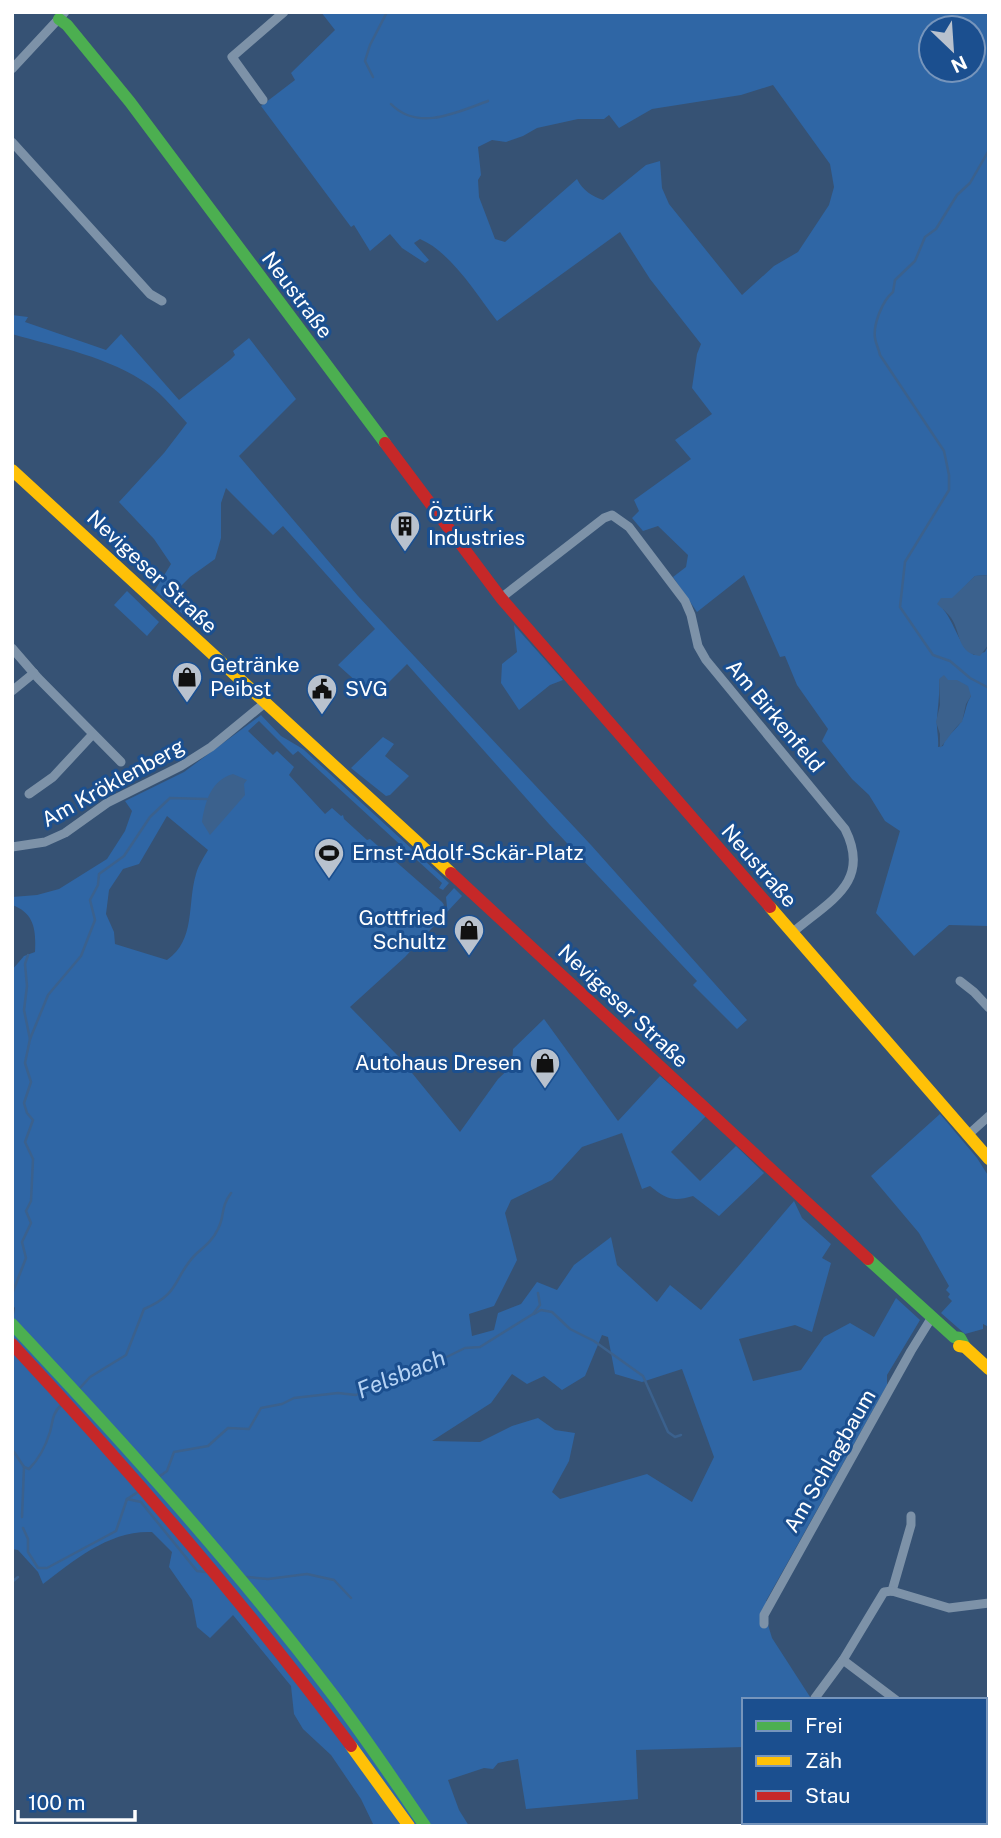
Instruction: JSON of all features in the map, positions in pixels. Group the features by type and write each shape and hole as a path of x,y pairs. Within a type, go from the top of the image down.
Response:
{"main road":[{"name":"Neustraße","path":"62,15 130,102 500,598 989,1159"},
{"name":"Nevigeser Straße","path":"12,470 932,1317 954,1337 960,1338 965,1347 989,1369"},
{"path":"12,1324 174,1501 271,1617 328,1699 409,1826"},
{"path":"12,1344 151,1495 257,1621 328,1699 425,1826"}],"street":[{"path":"263,100 232,57 284,12"},
{"path":"12,68 62,15"},
{"path":"12,142 150,294 162,301"},
{"name":"Am Birkenfeld","path":"500,598 582,534 612,515 629,527 690,608 698,646 706,660 845,829 854,846 852,879 792,933"},
{"path":"12,648 121,762"},
{"path":"12,691 34,673"},
{"name":"Am Kröklenberg","path":"12,847 45,842 65,833 107,803 181,766 226,735 266,702"},
{"path":"29,794 52,777 93,734"},
{"path":"960,981 989,1008"},
{"path":"969,1134 989,1116"},
{"name":"Am Schlagbaum","path":"764,1624 764,1615 932,1317"},
{"path":"892,1591 911,1525 911,1516"},
{"path":"815,1698 843,1660 884,1592 892,1591 949,1608 989,1603"},
{"path":"843,1660 893,1698"}],"shaded area":[{"path":"321,12 989,12 989,575 975,576 943,609 964,645 974,655 985,652 989,644 989,926 949,925 914,956 876,913 900,831 885,821 869,795 852,779 822,741 828,729 797,685 785,656 780,657 744,575 697,612 673,577 686,567 688,555 658,526 643,531 632,518 639,511 634,500 691,459 675,440 712,414 692,388 701,344 650,279 620,232 497,321 463,275 431,245 420,239 414,243 429,260 425,263 402,248 390,234 370,251 354,225 351,227 261,106 295,80 291,73 335,30","holes":["773,85 830,164 834,187 829,205 798,252 774,266 742,295 669,204 662,188 660,161 646,165 603,200 588,193 577,179 505,242 495,239 479,197 478,180 481,175 478,147 492,140 506,142 537,128 578,119 604,119 609,115 619,128 652,109 741,95","939,679 952,681 971,696 961,722 943,746 938,747"]},
{"path":"12,315 28,317 25,322 106,350 121,334 179,400 230,360 235,355 233,351 249,338 296,399 239,456 358,596 591,845 747,1020 737,1029 693,985 697,981 549,824 407,664 383,688 378,684 369,693 338,665 375,629 283,526 273,535 226,488 221,503 221,538 215,559 176,591 194,608 186,617 155,590 171,564 154,539 119,502 164,453 187,423 159,393 134,375 83,354 12,334"},
{"path":"989,575 989,644 980,656 964,648 952,619 937,604 941,598 952,598 975,576"},
{"path":"127,591 159,622 147,636 114,605"},
{"path":"514,625 563,680 550,685 519,710 501,683 502,664 517,652"},
{"path":"944,675 948,680 957,680 968,686 971,696 966,704 962,722 940,748 940,734 936,722 940,705 939,679"},
{"path":"261,715 281,736 303,749 449,883 443,890 439,888 442,883 298,751 293,755 259,721 248,731 273,755 277,751 294,767 289,775 325,814 332,808 343,815 367,840 370,839 442,902 444,905 428,921 430,924 447,907 446,897 454,888 462,896 405,957 350,1007 399,1057 460,1132 498,1079 512,1066 513,1049 544,1019 618,1121 660,1076 706,1116 671,1152 700,1181 736,1146 764,1173 719,1216 693,1196 675,1199 650,1186 642,1189 622,1133 582,1147 552,1180 511,1200 505,1213 517,1260 494,1306 469,1314 472,1336 494,1330 498,1313 521,1304 537,1282 557,1290 574,1265 611,1237 617,1265 657,1302 670,1285 701,1310 794,1201 802,1218 831,1244 822,1258 831,1263 812,1332 795,1325 739,1339 753,1381 801,1370 824,1337 850,1323 874,1337 896,1298 920,1320 887,1375 887,1385 766,1601 773,1604 766,1618 772,1638 811,1698 742,1698 742,1747 636,1750 638,1799 526,1809 518,1759 498,1763 493,1769 484,1768 448,1780 459,1810 469,1826 374,1826 361,1799 331,1755 303,1729 294,1714 291,1686 233,1615 210,1638 197,1627 192,1600 169,1567 172,1552 152,1532 107,1541 80,1556 43,1584 38,1572 18,1550 12,1549 12,1329 15,1308 12,1304 12,970 24,956 35,952 35,944 30,918 20,908 12,905 12,897 37,895 59,889 107,859 125,831 132,811 125,801 184,772","holes":["167,816 208,850 193,885 187,932 176,952 167,960 115,944 114,932 106,914 109,890 123,869 139,864","602,1335 608,1337 615,1374 642,1382 682,1369 714,1457 692,1502 647,1474 560,1499 552,1492 569,1461 575,1433 555,1430 538,1418 512,1426 480,1442 432,1441 491,1403 512,1374 527,1384 544,1376 562,1390 585,1376"]},
{"path":"383,737 394,744 385,756 409,776 386,796 351,768"},
{"path":"233,774 247,780 244,784 245,795 210,835 202,822 207,800 219,781"},
{"path":"940,1114 977,1158 989,1177 989,1327 983,1324 983,1329 965,1334 941,1313 952,1301 946,1290 949,1286 919,1233 871,1176"}],"waterway":[{"path":"373,77 365,61 387,12"},
{"path":"391,104 413,117 426,118 451,114 488,101"},
{"path":"989,150 970,183 957,195 936,229 925,237 915,261 895,280 893,292 885,301 875,327 875,340 880,355 944,451 949,475 949,490 905,562 900,607 933,655 950,661 970,678 989,688"},
{"path":"30,1039 48,995 81,956 95,920 90,900 98,885 99,874 124,856 150,817 170,798 207,799"},
{"path":"12,1294 26,1258 22,1242 31,1223 26,1211 31,1201 33,1159 25,1142 33,1120 24,1103 31,1082 25,1063 30,1039 24,1010 27,986 25,964 28,955"},
{"path":"79,1389 90,1377 126,1355 144,1309 171,1291 189,1262 214,1236 231,1193"},
{"name":"Felsbach","path":"160,1476 167,1471 174,1452 208,1446 228,1428 249,1429 261,1408 282,1404 294,1398 338,1393 356,1395 375,1385 422,1369 465,1348 480,1347 533,1314 540,1305 538,1293"},
{"name":"Felsbach","path":"534,1314 541,1310 552,1312 570,1329 594,1341 643,1376 668,1432 675,1437 681,1435"},
{"path":"24,1467 29,1469 39,1457 54,1415 61,1405"},
{"path":"12,1449 24,1467 22,1517"},
{"name":"Felsbach","path":"23,1528 28,1539 28,1552 38,1568 47,1568 116,1531 127,1499 138,1492"},
{"path":"127,1499 141,1502 197,1571 206,1572"},
{"path":"247,1577 268,1579 307,1574 334,1580 351,1598"},
{"path":"12,1582 18,1577"}],"traffic: fast":[{"path":"59,19 67,25 130,102 385,443"},
{"path":"868,1259 954,1337 960,1338 965,1347"},
{"path":"12,1324 137,1459 257,1599 345,1711 425,1826"}],"traffic: slow":[{"path":"12,470 451,873"},
{"path":"770,907 989,1159"},
{"path":"959,1346 965,1347 989,1369"},
{"path":"351,1746 409,1826"}],"traffic: jam":[{"path":"385,443 501,598 770,907"},
{"path":"451,873 868,1259"},
{"path":"12,1344 187,1540 271,1642 351,1746"}],"place":[{"name":"Öztürk Industries","path":"405,553"},
{"name":"Getränke Peibst","path":"187,704"},
{"name":"SVG","path":"322,716"},
{"name":"Ernst-Adolf-Sckär-Platz","path":"329,880"},
{"name":"Gottfried Schultz","path":"469,957"},
{"name":"Autohaus Dresen","path":"545,1090"}]}
